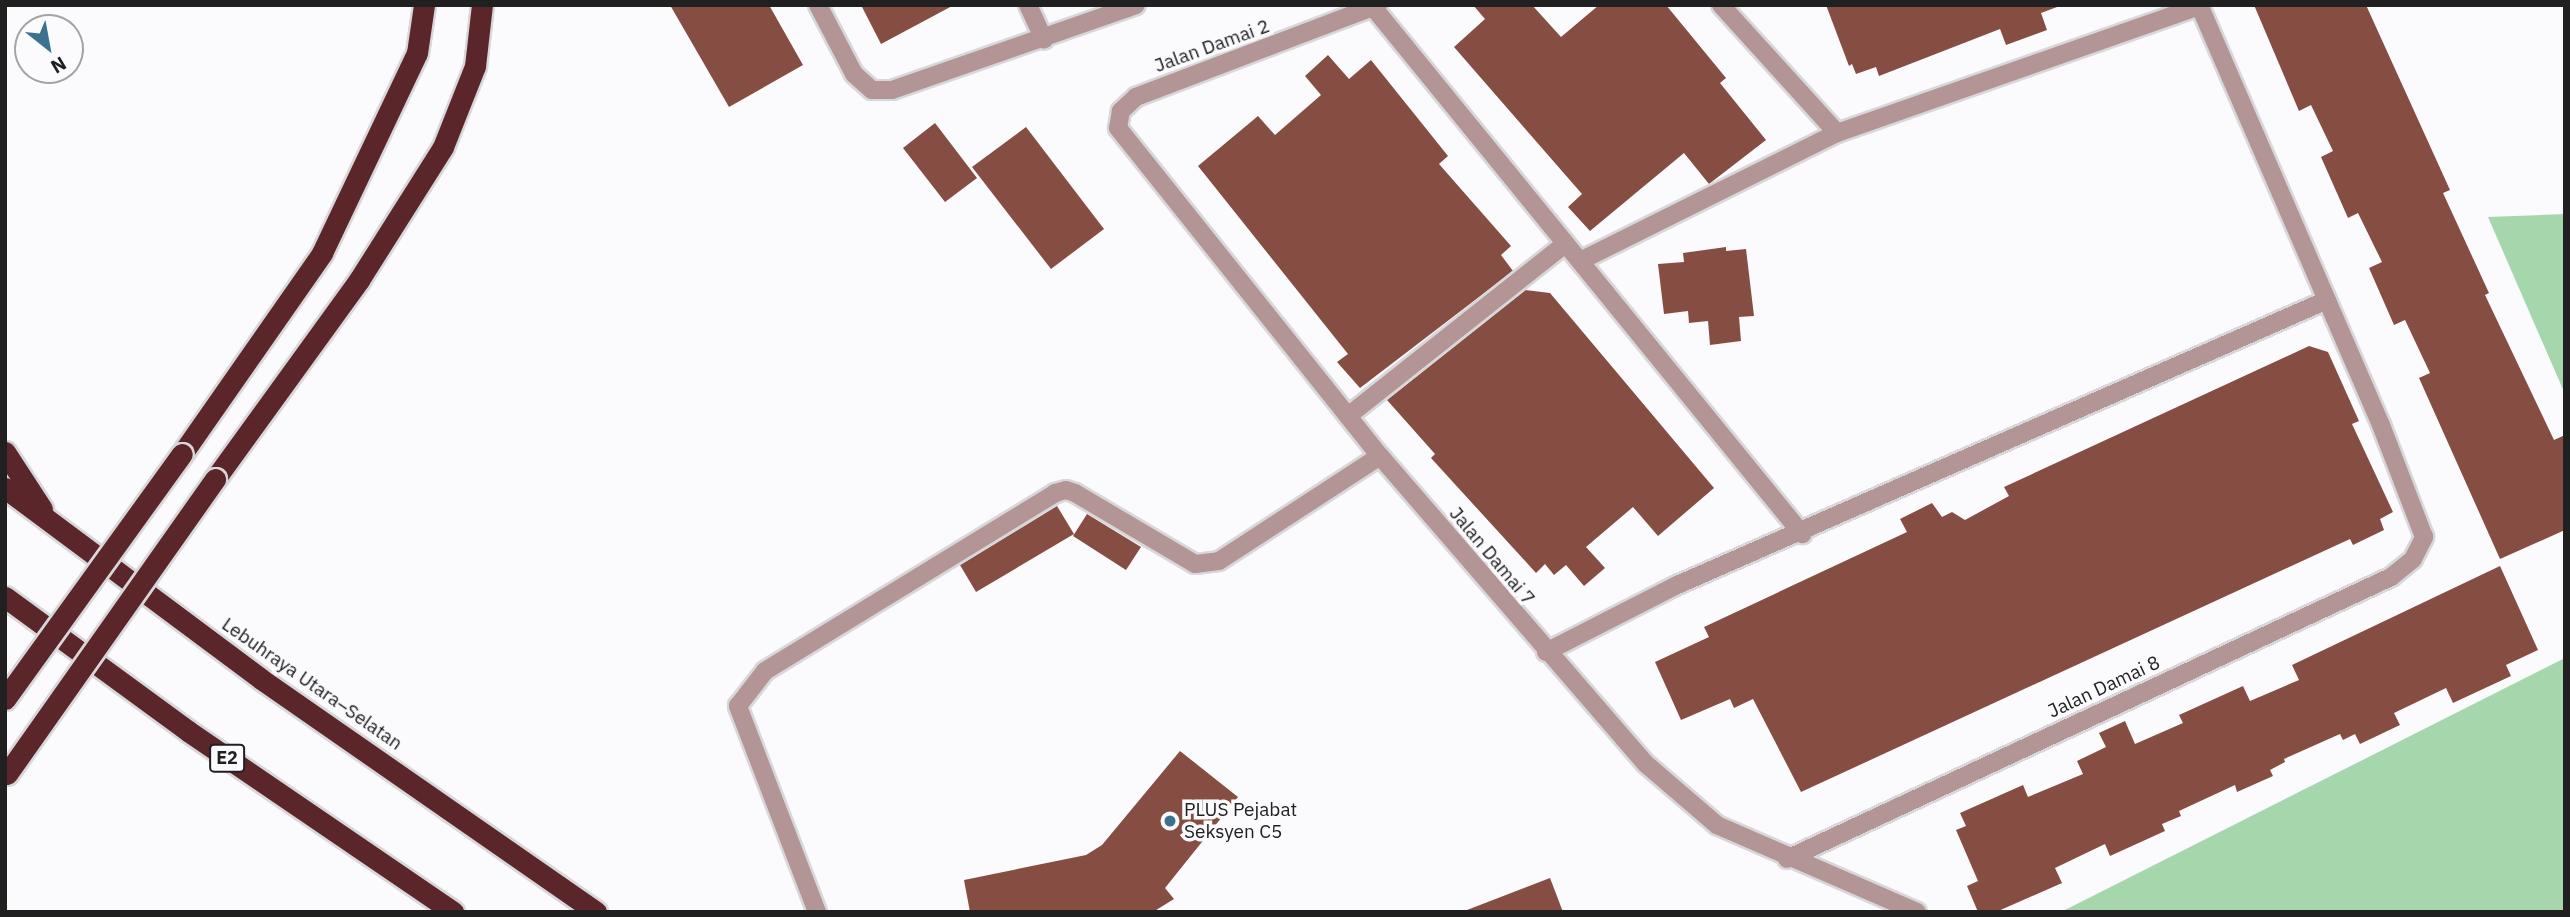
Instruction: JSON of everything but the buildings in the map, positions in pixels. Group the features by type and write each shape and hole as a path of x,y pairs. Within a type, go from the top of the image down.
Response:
{"highway":[{"path":"5,699 182,454 322,253 417,53 424,5"},
{"path":"6,775 359,280 443,147 475,66 482,5"},
{"path":"5,452 46,516"},
{"name":"Lebuhraya Utara–Selatan","path":"5,488 261,678 596,912"},
{"name":"E2","path":"5,597 188,731 453,912"}],"street":[{"path":"817,5 854,74 872,90 892,90 1044,40 1136,5"},
{"path":"1028,5 1044,40"},
{"path":"1721,5 1837,133"},
{"path":"1375,6 1802,534"},
{"name":"Jalan Damai 2","path":"1118,128 1121,111 1136,97 1375,6"},
{"path":"1546,652 1675,586 1802,534 2327,300 2199,6 1837,133 1580,261"},
{"name":"Jalan Damai 7","path":"1118,128 1380,456 1546,652 1646,764 1717,825 1787,859 1917,912"},
{"path":"1348,416 1565,244"},
{"name":"Jalan Damai 8","path":"1787,859 2391,577 2413,559 2424,537 2327,300"},
{"path":"817,912 738,706 765,671 1055,493 1066,489 1195,564 1219,561 1380,456"}],"green space":[{"path":"2565,214 2565,394 2488,217"},
{"path":"2565,658 2565,912 2061,912"}],"place":[{"name":"PLUS Pejabat Seksyen C5","path":"1170,821"}]}
